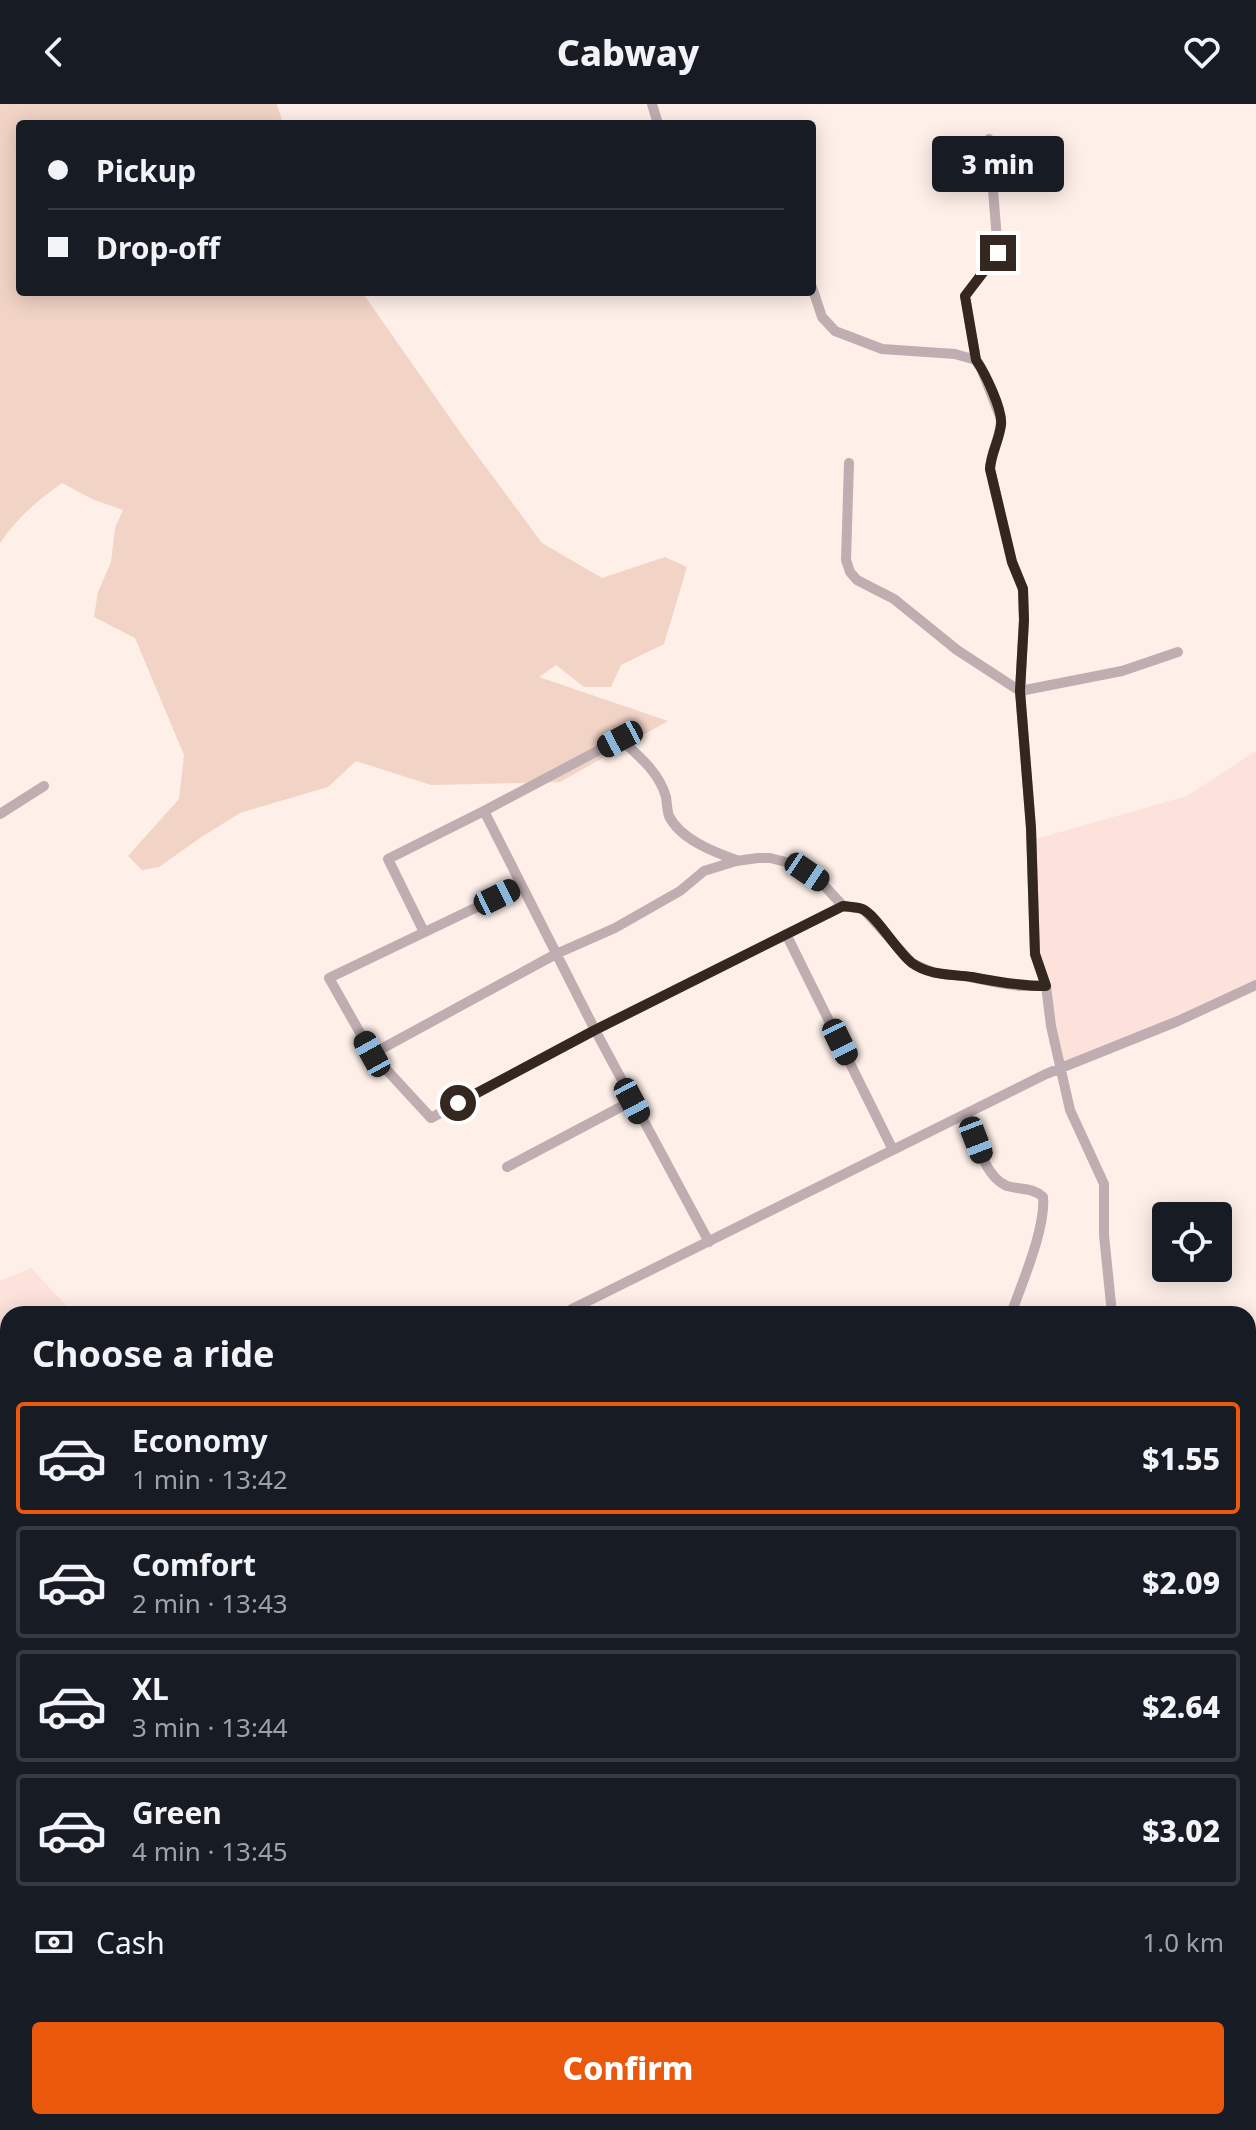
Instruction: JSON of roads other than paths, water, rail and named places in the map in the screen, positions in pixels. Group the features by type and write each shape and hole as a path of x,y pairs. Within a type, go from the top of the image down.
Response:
{"street":[{"path":"989,139 998,253 965,296 976,360 1001,419 990,469 1012,562 1023,589 1020,691 1031,828 1035,954 1046,986 1051,1026 1070,1110 1104,1184 1104,1235 1111,1306"},
{"path":"815,296 822,317 835,331 882,349 955,354 976,360"},
{"path":"849,463 846,560 851,574 894,599 957,650 1020,691 1122,671 1178,652"},
{"path":"424,932 388,859 620,739 656,775 666,796 668,815 680,829 706,848 736,861"},
{"path":"0,814 44,786"},
{"path":"484,811 632,1101 709,1242"},
{"path":"372,1054 556,954 615,928 680,891 704,871 736,861 770,858 794,864 820,881 843,906"},
{"path":"521,886 329,978 372,1054 431,1118 595,1030 843,906 863,909 912,963 935,973 1020,986 1046,986"},
{"path":"786,934 893,1150"},
{"path":"578,1306 1061,1067 1178,1021 1256,985"},
{"path":"507,1167 632,1101"},
{"path":"966,1114 992,1174 1008,1186 1036,1190 1043,1197 1038,1237 1014,1306"}]}
